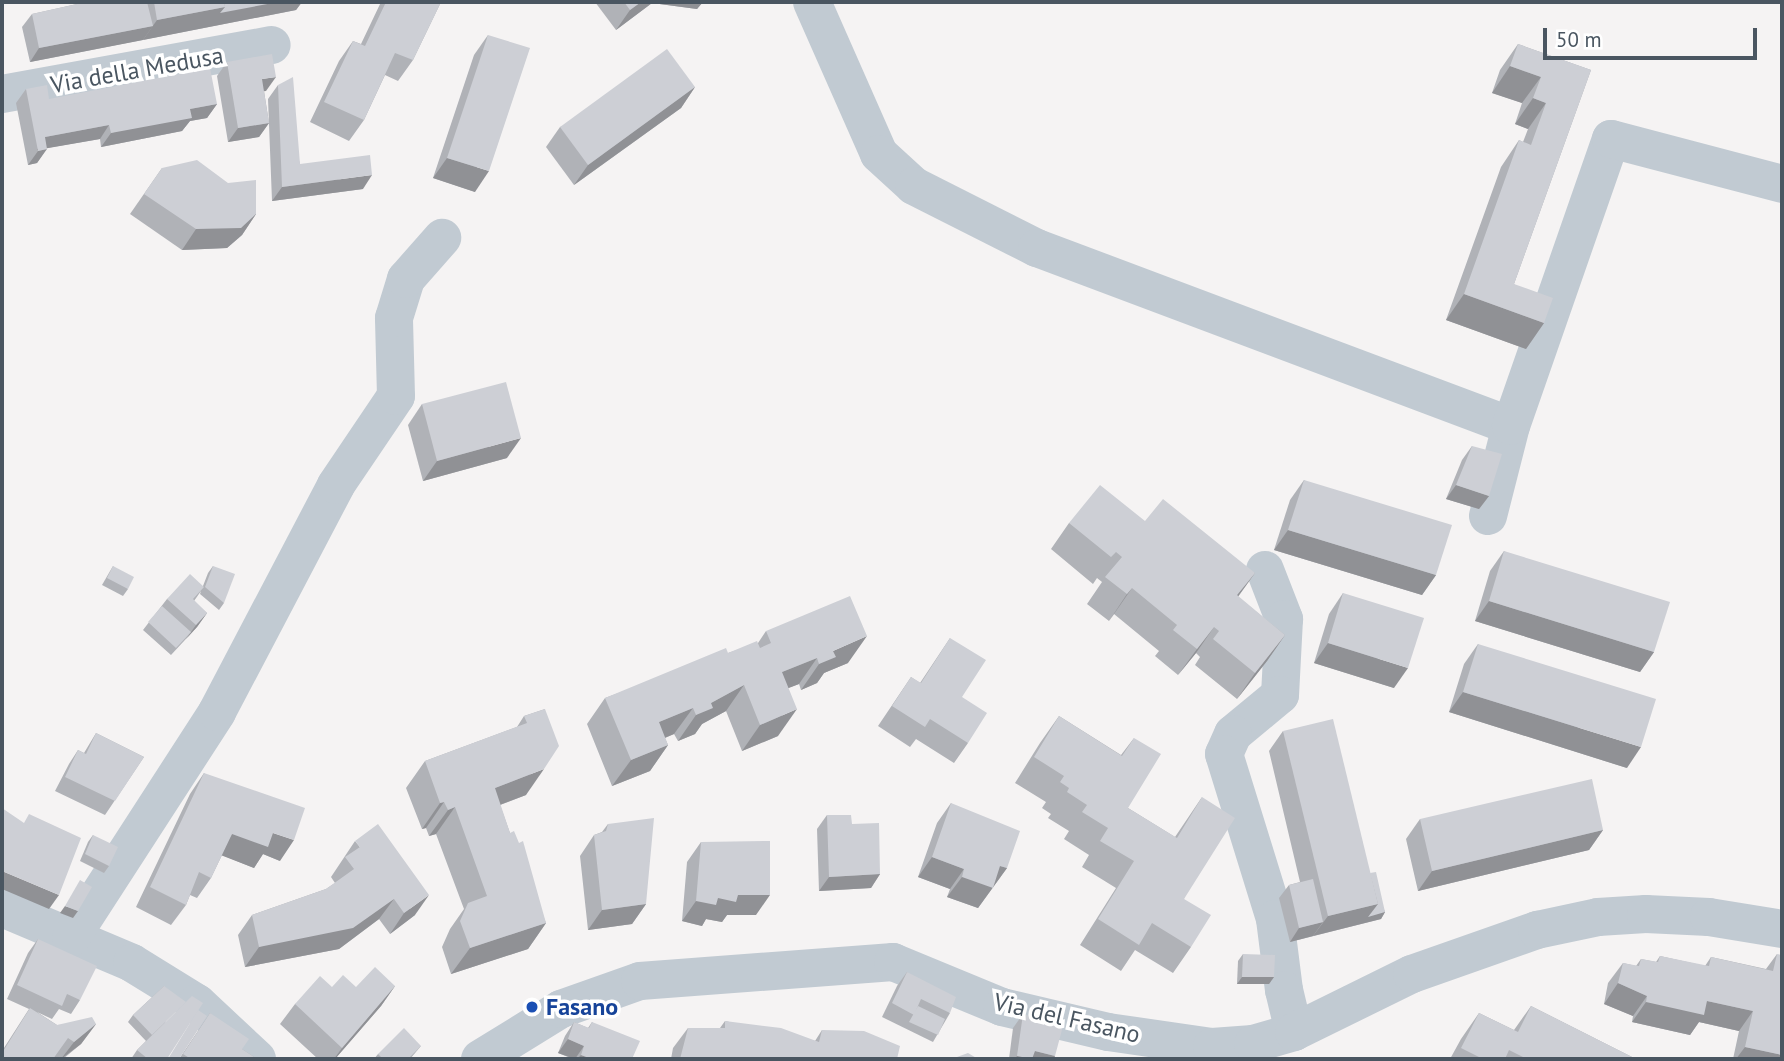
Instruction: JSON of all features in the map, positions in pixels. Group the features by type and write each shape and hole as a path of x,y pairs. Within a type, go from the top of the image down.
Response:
{"street":[{"path":"812,2 879,154 914,186 1037,248 1511,426"},
{"name":"Via della Medusa","path":"2,94 272,45"},
{"path":"1488,516 1511,426 1611,139 1782,184"},
{"path":"71,938 217,712 336,485 396,396 394,318 406,279 442,238"},
{"path":"1265,570 1284,619 1280,695 1233,734 1224,754 1275,919 1284,990 1294,1032"},
{"path":"2,908 132,964 197,1003 257,1059"},
{"name":"Via del Fasano","path":"480,1059 509,1047 561,1009 640,981 893,962 1002,1007 1108,1032 1212,1046 1254,1044 1294,1032 1412,974 1537,930 1646,914 1709,917 1782,929"}],"building":[{"path":"86,2 147,2 153,26 39,48 32,14"},
{"path":"154,2 224,2 225,7 157,20"},
{"path":"224,2 278,2 220,13 225,7"},
{"path":"386,2 441,2 413,60 395,53 364,120 324,102 353,41 365,46"},
{"path":"624,2 641,2 630,10"},
{"path":"488,35 530,48 489,171 447,158"},
{"path":"1518,44 1591,70 1514,284 1553,298 1544,323 1464,294 1519,140 1531,145 1546,103 1533,98 1541,77 1510,66"},
{"path":"667,49 695,87 588,165 560,127"},
{"path":"272,54 276,77 262,79 269,123 238,128 227,62"},
{"path":"210,68 217,104 190,109 192,118 111,133 109,125 45,137 47,149 38,151 26,89 47,85 49,99"},
{"path":"293,77 300,164 370,155 372,175 282,187 278,85"},
{"path":"197,160 228,183 256,180 256,214 241,228 196,229 144,194 162,168"},
{"path":"506,382 521,438 437,461 422,404"},
{"path":"1472,446 1502,454 1489,496 1456,485"},
{"path":"1304,480 1452,525 1436,575 1288,530"},
{"path":"1100,485 1145,521 1163,499 1255,573 1237,595 1285,635 1255,673 1213,639 1219,631 1214,627 1197,649 1173,630 1177,625 1132,588 1127,594 1105,577 1122,557 1116,552 1111,557 1069,523"},
{"path":"1504,551 1670,602 1654,652 1489,601"},
{"path":"113,566 134,577 128,589 107,578"},
{"path":"213,566 235,574 224,603 205,587"},
{"path":"190,574 204,587 193,599 207,613 196,625 167,599"},
{"path":"1343,593 1424,618 1408,668 1328,643"},
{"path":"850,596 867,636 833,651 836,657 819,664 817,658 782,672 797,709 760,725 744,685 711,703 713,708 696,715 693,708 659,722 668,745 631,760 605,698 726,648 728,653 757,641 760,648 771,643 766,631"},
{"path":"162,606 191,632 176,648 148,622"},
{"path":"950,638 986,660 962,697 987,713 968,743 930,719 925,727 892,706 911,677 921,683"},
{"path":"1478,644 1656,699 1641,747 1463,692"},
{"path":"545,709 559,746 544,769 495,788 510,833 514,831 519,843 523,841 546,923 470,948 460,921 468,903 487,896 455,807 448,810 444,802 440,803 425,761 527,723 524,716"},
{"path":"1059,716 1122,756 1134,738 1161,754 1128,808 1177,838 1202,797 1235,818 1184,899 1211,915 1191,947 1152,923 1139,945 1098,919 1134,861 1100,841 1108,828 1082,812 1087,805 1067,792 1069,788 1060,782 1064,776 1034,757"},
{"path":"1333,719 1378,904 1328,916 1283,731"},
{"path":"96,733 144,757 115,801 65,777 78,750 86,754"},
{"path":"204,773 305,808 294,840 273,833 268,847 232,834 211,878 199,872 186,905 150,887"},
{"path":"1592,779 1603,830 1432,871 1420,819"},
{"path":"951,803 1020,831 1007,868 1000,866 993,888 962,877 964,869 932,857"},
{"path":"2,808 24,823 29,814 81,838 59,895 2,871"},
{"path":"827,815 851,815 852,824 879,823 880,874 829,877"},
{"path":"654,818 646,904 602,910 594,835 606,831 608,824"},
{"path":"378,824 429,895 404,913 394,899 353,928 259,947 252,915 326,889 354,869 345,857 360,847 355,841"},
{"path":"93,835 118,847 109,866 85,854"},
{"path":"770,841 770,895 738,895 736,902 718,898 716,905 696,901 701,842"},
{"path":"1376,872 1385,912 1368,917 1378,904 1370,873"},
{"path":"1313,879 1323,922 1299,928 1289,885"},
{"path":"80,880 92,887 78,911 65,906"},
{"path":"38,939 97,966 80,1000 67,994 62,1006 17,985"},
{"path":"1243,954 1275,955 1274,977 1242,977"},
{"path":"1777,954 1782,955 1782,1055 1745,1047 1753,1011 1707,1001 1704,1015 1646,1002 1647,996 1618,983 1623,963 1639,966 1641,959 1658,962 1660,956 1709,966 1711,957 1773,971"},
{"path":"375,967 395,986 342,1048 295,1004 320,976 332,987 343,975 356,987"},
{"path":"907,972 956,997 950,1013 921,999 914,1015 892,1003"},
{"path":"164,986 186,1002 152,1035 133,1015"},
{"path":"192,996 203,1003 167,1059 148,1059 137,1050"},
{"path":"918,1006 945,1019 938,1035 909,1022"},
{"path":"1531,1006 1636,1059 1527,1059 1509,1050 1505,1059 1483,1059 1461,1048 1479,1013 1518,1032"},
{"path":"30,1008 57,1025 92,1017 96,1024 74,1042 68,1038 53,1059 2,1059 2,1053"},
{"path":"198,1010 207,1016 179,1059 168,1059"},
{"path":"210,1013 249,1039 242,1049 257,1059 191,1059 183,1054"},
{"path":"1023,1014 1063,1026 1055,1056 1035,1051 1032,1059 1017,1056"},
{"path":"725,1021 781,1028 819,1042 822,1030 864,1031 900,1046 897,1059 680,1059 688,1028 725,1028"},
{"path":"574,1022 589,1028 592,1022 640,1041 632,1059 592,1059 581,1055 584,1046 568,1039"},
{"path":"404,1028 421,1046 408,1059 383,1059 378,1054"},
{"path":"968,1053 978,1059 956,1059 957,1057"}],"place":[{"name":"Fasano","path":"532,1007"}]}
